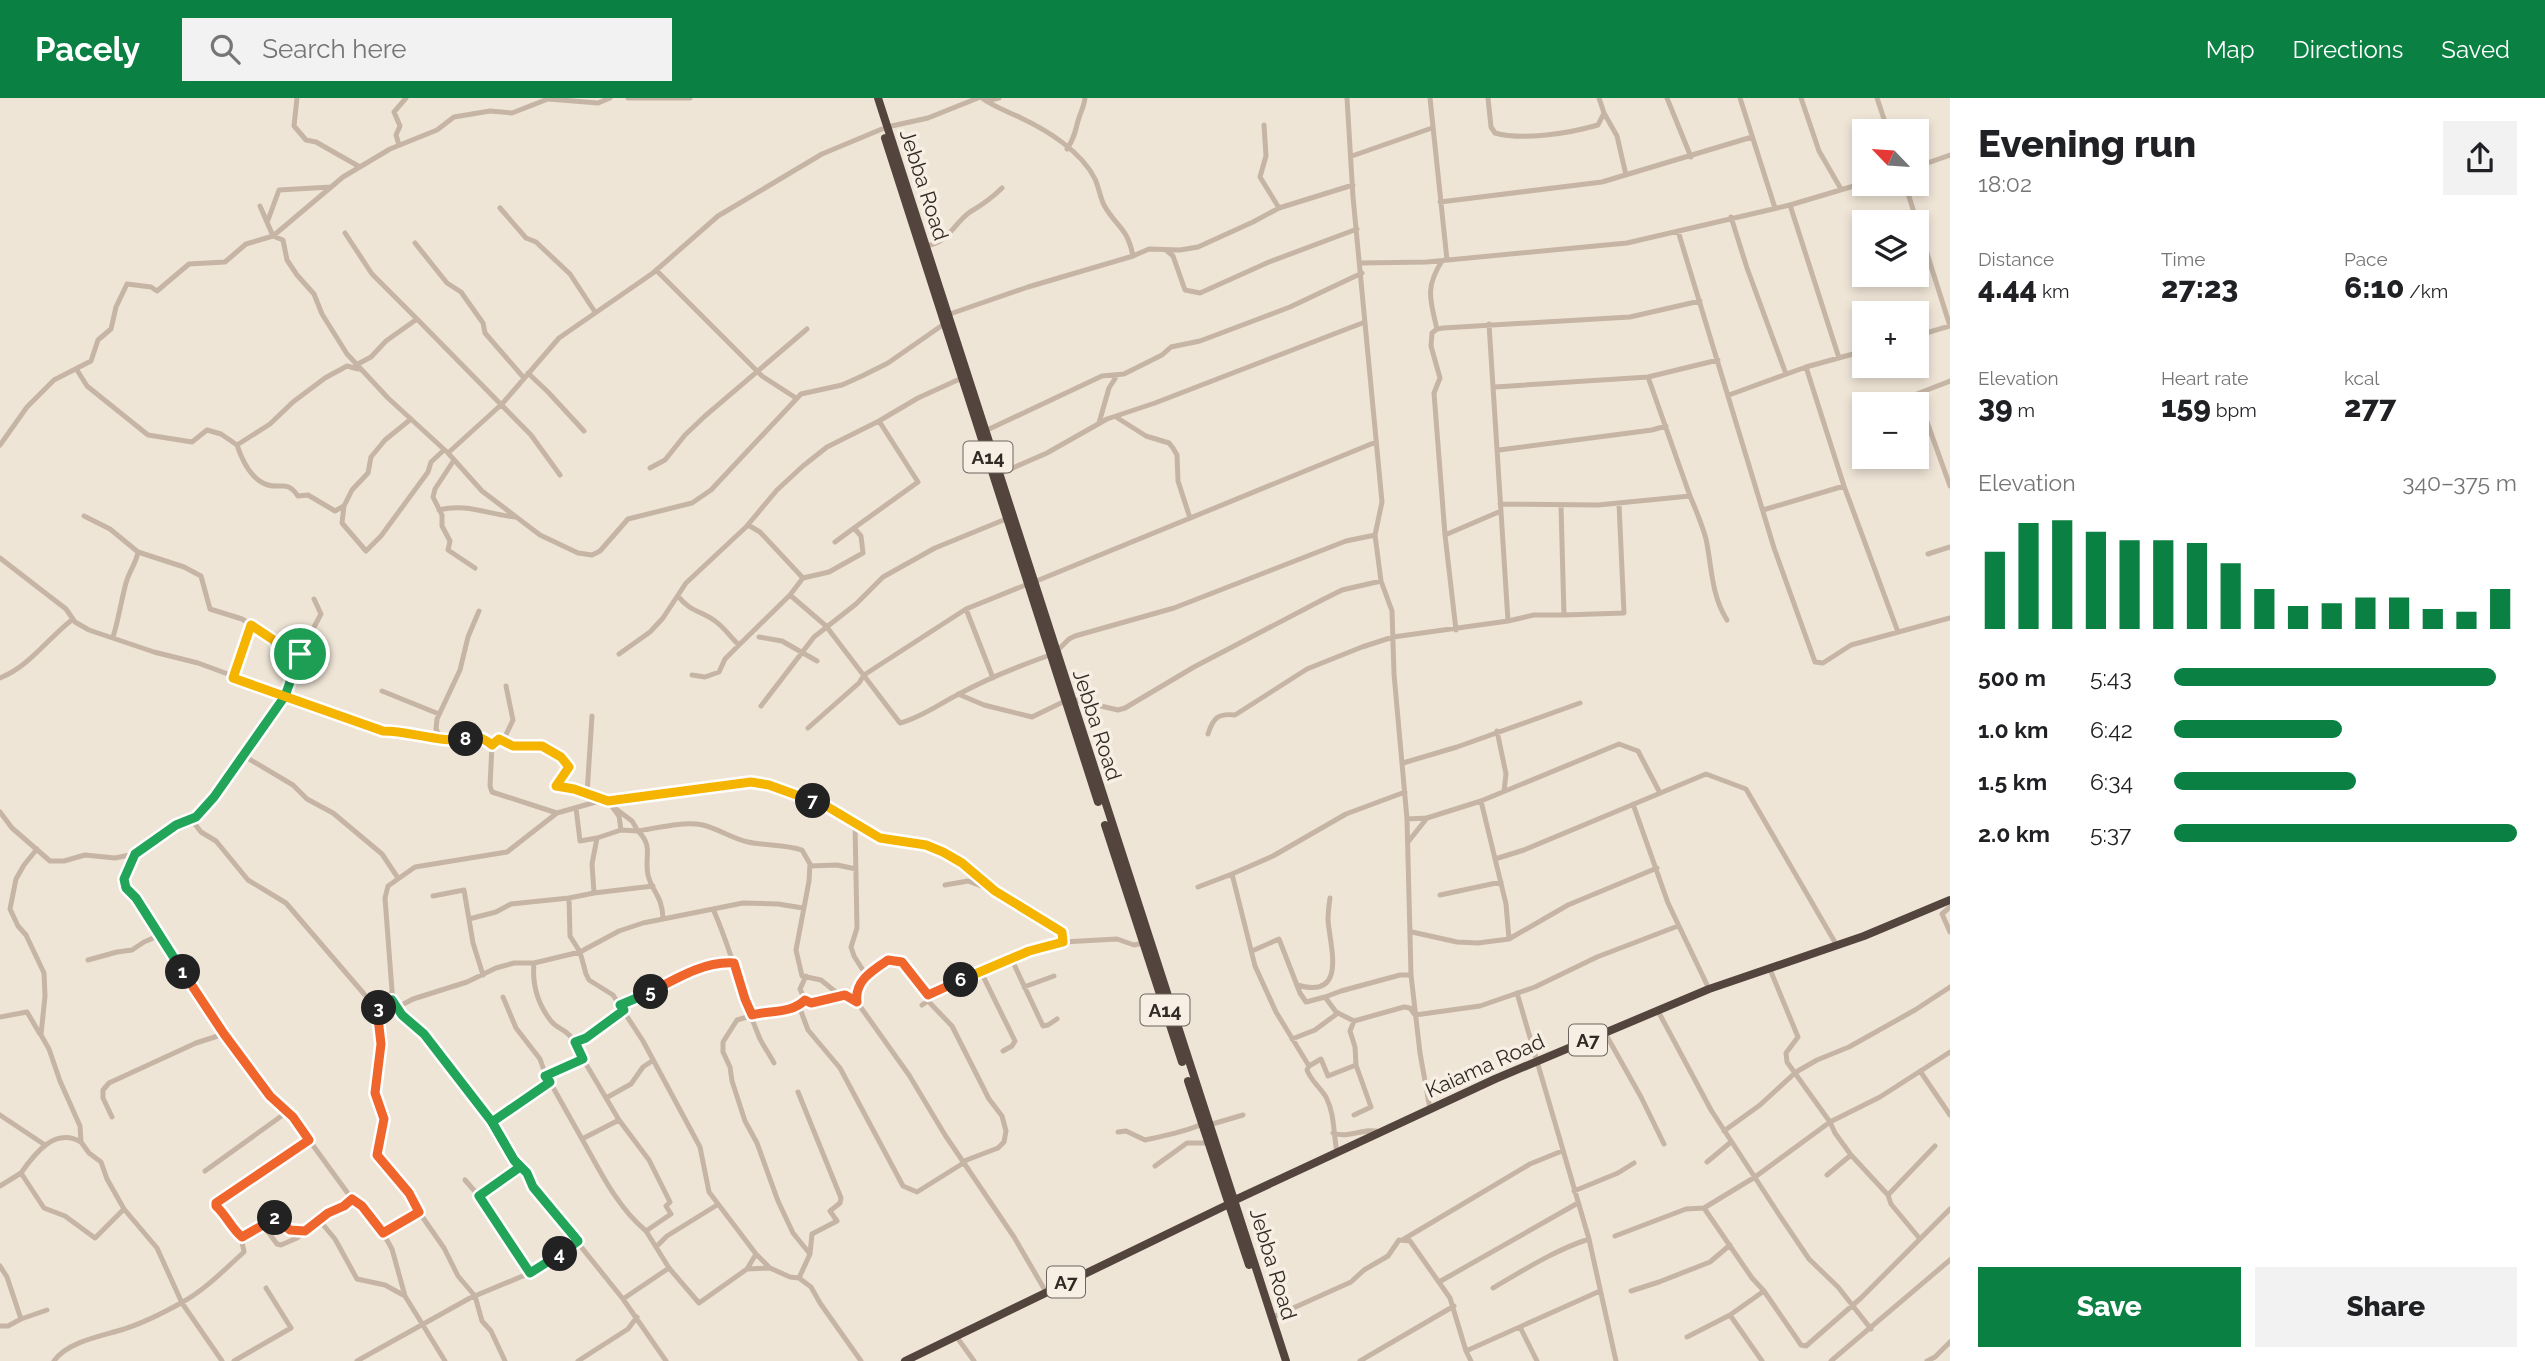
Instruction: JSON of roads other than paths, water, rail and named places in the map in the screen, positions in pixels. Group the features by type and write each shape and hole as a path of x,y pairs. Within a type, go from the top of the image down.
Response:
{"highway":[{"name":"Jebba Road","path":"872,98 926,246 962,378 1006,519 1031,583"},
{"name":"Jebba Road","path":"878,98 884,128 999,474 1052,654 1205,1125 1208,1143 1232,1202 1280,1361"},
{"name":"Jebba Road","path":"1068,700 1144,943 1286,1361"},
{"name":"Kaiama Road","path":"905,1361 1430,1109 1709,989 1864,936 1950,900"}],"street":[{"path":"297,98 294,126 306,140 316,142 360,167"},
{"path":"399,145 396,135 400,126 394,112 406,98"},
{"path":"0,445 27,407 54,380 91,361 98,340 111,329 127,284 151,287 157,291 189,264 225,262 246,244 273,236 342,177 399,145 437,130 454,117 490,111 512,113 548,99 598,103 610,98"},
{"path":"628,98 690,98"},
{"path":"411,419 385,440 371,457 368,473 352,490 344,506 342,523 366,551 381,536 428,472 431,462 502,404 559,338 656,270 718,216 822,154 884,128 928,118 982,99 999,98"},
{"path":"1068,149 1075,137 1085,98"},
{"path":"1347,98 1382,502 1375,536 1381,581 1392,611 1394,674 1407,819 1412,932 1411,975 1430,1109"},
{"path":"1430,98 1444,260 1431,278 1430,287 1437,329"},
{"path":"1488,98 1492,130 1500,135 1526,136 1572,131 1598,125 1605,113"},
{"path":"1599,98 1618,136 1626,175"},
{"path":"1667,98 1690,157"},
{"path":"1740,98 1775,208"},
{"path":"1801,98 1819,151 1841,189"},
{"path":"1877,98 1884,119"},
{"path":"982,99 1036,126 1068,149 1095,178 1103,204 1122,226 1133,256"},
{"path":"1265,125 1266,156 1260,177 1279,208"},
{"path":"1352,156 1432,128"},
{"path":"1440,202 1602,182 1752,137"},
{"path":"1929,162 1950,155"},
{"path":"273,236 283,240 288,260 314,294 322,314 347,354 446,451 482,491 540,535 579,553 592,555 600,551 628,519 692,503 711,490 796,398 807,391 842,385 888,363 946,319 1028,287 1133,256 1149,248 1180,250 1198,247 1279,208 1353,185"},
{"path":"1361,263 1444,260 1627,243 1790,205 1852,186"},
{"path":"268,220 279,190 332,187"},
{"path":"926,246 946,238 968,214 985,205 1002,188"},
{"path":"1909,196 1950,326 1929,332"},
{"path":"1790,205 1839,358"},
{"path":"260,206 273,236"},
{"path":"500,208 526,238 536,242 569,274 595,312"},
{"path":"1731,217 1786,374"},
{"path":"1165,248 1173,256 1185,290 1200,293 1269,262 1357,229"},
{"path":"1678,231 1793,606 1815,662 1823,663 1851,645 1950,618"},
{"path":"345,233 372,274 531,435 560,475"},
{"path":"415,243 447,283 461,292 483,323 485,333 526,375 548,392 584,431"},
{"path":"656,270 758,372 796,398"},
{"path":"985,431 1102,376 1116,377 1162,355 1171,347 1200,341 1290,307 1362,273"},
{"path":"1943,300 1950,296"},
{"path":"1456,630 1445,535 1434,394 1440,378 1430,339 1432,333 1437,329 1489,324 1630,317 1700,301"},
{"path":"237,445 270,424 293,402 325,378 347,366 359,367 386,341 416,319"},
{"path":"999,474 1046,453 1099,423 1365,321"},
{"path":"1489,324 1508,621"},
{"path":"650,468 666,460 685,435 705,416 807,329"},
{"path":"1729,395 1806,367 1852,354"},
{"path":"1494,387 1648,377 1718,360"},
{"path":"1806,367 1844,486 1898,632"},
{"path":"77,370 87,386 149,435 192,442 206,430 221,434 237,445 243,463 268,485 285,485 298,496 308,495 335,511 344,506"},
{"path":"1652,389 1661,374"},
{"path":"1099,423 1109,388 1116,377"},
{"path":"1648,377 1705,537 1714,593 1727,620"},
{"path":"619,654 650,632 678,597 685,583 748,525 803,466 827,447 918,398 962,378"},
{"path":"1950,381 1917,394 1950,486"},
{"path":"1116,417 1146,436 1169,443 1173,448 1177,455 1178,481 1190,518"},
{"path":"835,542 918,482 879,421"},
{"path":"1499,450 1667,426"},
{"path":"808,728 859,683 864,675 966,609 1376,442"},
{"path":"454,460 435,489 433,497 450,541 448,550 475,568"},
{"path":"1763,510 1844,486"},
{"path":"1445,535 1500,507 1619,503 1690,496"},
{"path":"1208,734 1214,718 1221,714 1235,715 1307,668 1393,637 1456,630 1534,615 1624,613 1619,503"},
{"path":"439,510 461,506 516,517"},
{"path":"1561,506 1564,615"},
{"path":"84,516 110,529 138,552 195,572 201,576 210,609 242,619 275,641 276,645 300,654"},
{"path":"761,706 802,650 883,577 935,548 1006,519"},
{"path":"748,525 761,532 803,578"},
{"path":"692,675 705,677 719,672 725,659 790,595 803,578 829,572 863,553 861,536 854,528"},
{"path":"790,595 826,626 900,723 917,719 958,694 1052,654 1075,636 1174,608 1346,541 1375,536"},
{"path":"1928,554 1950,547"},
{"path":"113,637 126,582 136,564 138,552"},
{"path":"0,558 89,630 154,652 198,663 383,731 402,731 442,740 477,736 492,745"},
{"path":"958,694 984,705 1032,717 1068,700 1118,710 1342,590 1381,581"},
{"path":"678,597 699,614 716,621 739,645"},
{"path":"0,811 12,828 50,861 64,861 85,855 114,859 135,854 176,825 196,817 214,797 285,696 300,654 321,614 314,599"},
{"path":"966,609 993,678"},
{"path":"442,740 436,729 439,714 460,670 468,638 479,611"},
{"path":"0,678 34,657 55,633 73,619"},
{"path":"233,678 251,625"},
{"path":"759,637 782,641 802,650 817,661"},
{"path":"503,741 513,720 506,686"},
{"path":"382,691 439,714"},
{"path":"1403,763 1457,747 1580,703"},
{"path":"587,794 592,716"},
{"path":"1497,732 1507,774 1504,791"},
{"path":"558,813 492,792 489,786 492,745 499,739 513,746 542,746 561,757 569,767 556,786 605,800 632,821 648,846 648,877 663,905 663,918"},
{"path":"1407,819 1427,818 1481,801 1619,744 1638,751 1660,793"},
{"path":"244,755 293,785 307,799 333,813 383,854 398,878"},
{"path":"1495,859 1524,850 1706,774 1746,789 1836,944"},
{"path":"666,1361 637,1317 533,1187 527,1173 514,1160 492,1122 424,1034 396,1008 392,1000 385,898 388,886 415,867 507,852 558,813 605,800 751,782 769,785 828,807 880,838 926,845 943,852 962,863 995,891 1062,932 1063,942"},
{"path":"1198,887 1273,856 1346,814 1405,792"},
{"path":"1481,801 1501,882 1509,939"},
{"path":"1633,804 1678,926 1709,989"},
{"path":"576,808 580,841 621,830 638,831 669,825 699,824 745,842 802,850 810,866 796,950 802,976 821,980 837,993 857,1002 909,1075 945,1135 1014,1237 1046,1292"},
{"path":"616,809 621,830"},
{"path":"1408,842 1427,818"},
{"path":"191,819 201,832 216,841 248,880 286,903 377,1009 381,1044 375,1093 384,1119 377,1155 409,1193 444,1248 458,1276 475,1296 482,1321 491,1331 505,1361"},
{"path":"855,824 857,928 851,947 866,975"},
{"path":"594,893 592,864 597,838"},
{"path":"37,849 16,879 10,909 44,973 46,996 41,1035"},
{"path":"135,854 124,879 126,888 136,898 158,936 224,1034 270,1096 287,1112 352,1199 362,1206 383,1233 392,1249 405,1296 445,1361"},
{"path":"810,866 837,865 856,869"},
{"path":"1412,932 1457,942 1478,943 1509,939 1567,905 1657,868"},
{"path":"974,874 974,884"},
{"path":"1232,874 1255,967 1276,1012 1309,1066"},
{"path":"945,886 968,881 995,891"},
{"path":"1440,895 1501,882"},
{"path":"469,919 496,912 510,904 653,886"},
{"path":"433,896 464,890 483,975"},
{"path":"569,898 570,936 580,952 589,980 613,995 622,1007 700,1147 706,1185 717,1205 770,1268 799,1278 811,1287 861,1361"},
{"path":"1297,985 1320,987 1334,968 1335,958 1328,919 1330,898"},
{"path":"396,1008 413,999 467,982 514,963 534,963 580,952 619,931 663,918 729,904 760,902 803,908"},
{"path":"1950,907 1942,914 1950,932"},
{"path":"713,909 761,1040 774,1063"},
{"path":"1415,1015 1480,1006 1678,926"},
{"path":"88,960 117,951 132,950 158,936"},
{"path":"857,1002 856,996 866,975 888,960 902,962 928,995 980,970 1063,942 1117,939 1134,945 1144,943"},
{"path":"1252,951 1279,939 1297,985 1307,1002 1341,990 1400,975 1411,975"},
{"path":"1011,958 1043,1026 1058,1019"},
{"path":"575,1042 586,1038 622,1007 699,968 718,962 734,963"},
{"path":"534,963 532,980 552,1023 568,1031 619,1120 649,1160 670,1202 666,1206 671,1214 646,1231"},
{"path":"1769,967 1797,1034 1797,1041 1786,1052 1785,1058 1851,1155 1888,1195 1891,1204 1920,1239"},
{"path":"980,970 1015,1041 1003,1051"},
{"path":"806,976 800,989 805,1000 811,1003 845,995"},
{"path":"1024,987 1054,976"},
{"path":"1724,1131 1760,1105 1796,1072 1849,1047 1950,988"},
{"path":"1517,993 1535,1063 1589,1239 1616,1361"},
{"path":"503,997 516,1028 540,1059 545,1076 611,1190 634,1222 646,1231 669,1268 699,1303 747,1269 756,1254"},
{"path":"1325,997 1338,1013 1354,1021 1404,1007 1410,1008 1415,1015"},
{"path":"377,1009 392,1000"},
{"path":"805,1000 799,1006 737,1020 723,1042 723,1052 730,1067 745,1121 757,1143 779,1201 793,1233 810,1254"},
{"path":"799,1006 808,1030 840,1068 903,1186 917,1192 965,1161 998,1148 1004,1142 1006,1131 1002,1116 989,1099 952,1026 928,1001 922,1005"},
{"path":"1658,1011 1724,1131 1809,1259 1853,1305 1871,1329"},
{"path":"0,1017 27,1012 49,1049 80,1126 81,1142"},
{"path":"1292,1039 1315,1030 1338,1013"},
{"path":"1354,1021 1350,1031 1355,1047 1356,1065 1371,1107 1354,1115"},
{"path":"1605,1033 1664,1144"},
{"path":"112,1117 103,1098 103,1090 109,1083 196,1043 224,1034"},
{"path":"1615,1236 1686,1209 1704,1208 1755,1177 1830,1122 1880,1097 1950,1052"},
{"path":"545,1076 583,1059"},
{"path":"1337,1152 1331,1110 1325,1095 1311,1080 1307,1070 1321,1059 1328,1076 1356,1065"},
{"path":"606,1098 631,1084 652,1061"},
{"path":"1920,1071 1950,1115"},
{"path":"492,1122 550,1082"},
{"path":"798,1092 841,1198 840,1203 830,1211 837,1221 812,1234 810,1254 799,1278"},
{"path":"205,1171 287,1112"},
{"path":"0,1115 45,1145"},
{"path":"1118,1132 1126,1131 1145,1140 1186,1132 1243,1115"},
{"path":"582,1139 619,1120"},
{"path":"1333,1133 1342,1136 1374,1130 1380,1132"},
{"path":"0,1186 21,1173 45,1145 58,1138 71,1136 81,1142 89,1153 101,1162 124,1209 157,1248 182,1303 222,1361"},
{"path":"54,1361 68,1349 103,1333 123,1329 182,1303 206,1286 244,1252 242,1237 229,1224 216,1203 309,1140"},
{"path":"1707,1162 1731,1142"},
{"path":"1155,1166 1187,1143 1208,1143"},
{"path":"1888,1195 1936,1146"},
{"path":"1271,1318 1351,1282 1364,1270 1388,1256 1399,1240 1530,1164 1562,1151"},
{"path":"1826,1175 1851,1155"},
{"path":"1574,1191 1618,1173 1634,1163"},
{"path":"479,1196 520,1167"},
{"path":"21,1173 44,1208 65,1216 95,1238 124,1209"},
{"path":"465,1180 479,1196 530,1273"},
{"path":"263,1225 277,1244 281,1245 296,1238 328,1213 352,1199"},
{"path":"1439,1282 1578,1203"},
{"path":"656,1247 667,1236 717,1205"},
{"path":"1704,1208 1801,1345 1806,1346 1853,1305 1943,1219 1950,1209"},
{"path":"383,1233 419,1212"},
{"path":"242,1237 276,1217 290,1230 305,1231"},
{"path":"320,1221 335,1239 357,1279 385,1285 405,1296"},
{"path":"1404,1239 1410,1241 1454,1306 1471,1361"},
{"path":"1493,1288 1574,1243 1589,1239"},
{"path":"357,1361 475,1296 530,1273 578,1241"},
{"path":"1631,1291 1710,1262 1730,1245"},
{"path":"1831,1361 1839,1359 1950,1260"},
{"path":"0,1266 7,1277 21,1319"},
{"path":"623,1299 669,1268"},
{"path":"747,1269 770,1268"},
{"path":"234,1361 249,1357 291,1328 266,1288"},
{"path":"1687,1337 1730,1315 1764,1291"},
{"path":"1466,1351 1600,1292"},
{"path":"1360,1361 1454,1306"},
{"path":"0,1326 8,1326 47,1310"},
{"path":"1730,1315 1762,1361"},
{"path":"578,1361 628,1329 637,1317"},
{"path":"1520,1327 1537,1361"},
{"path":"956,1336 974,1361"},
{"path":"1927,1361 1950,1342"}]}
